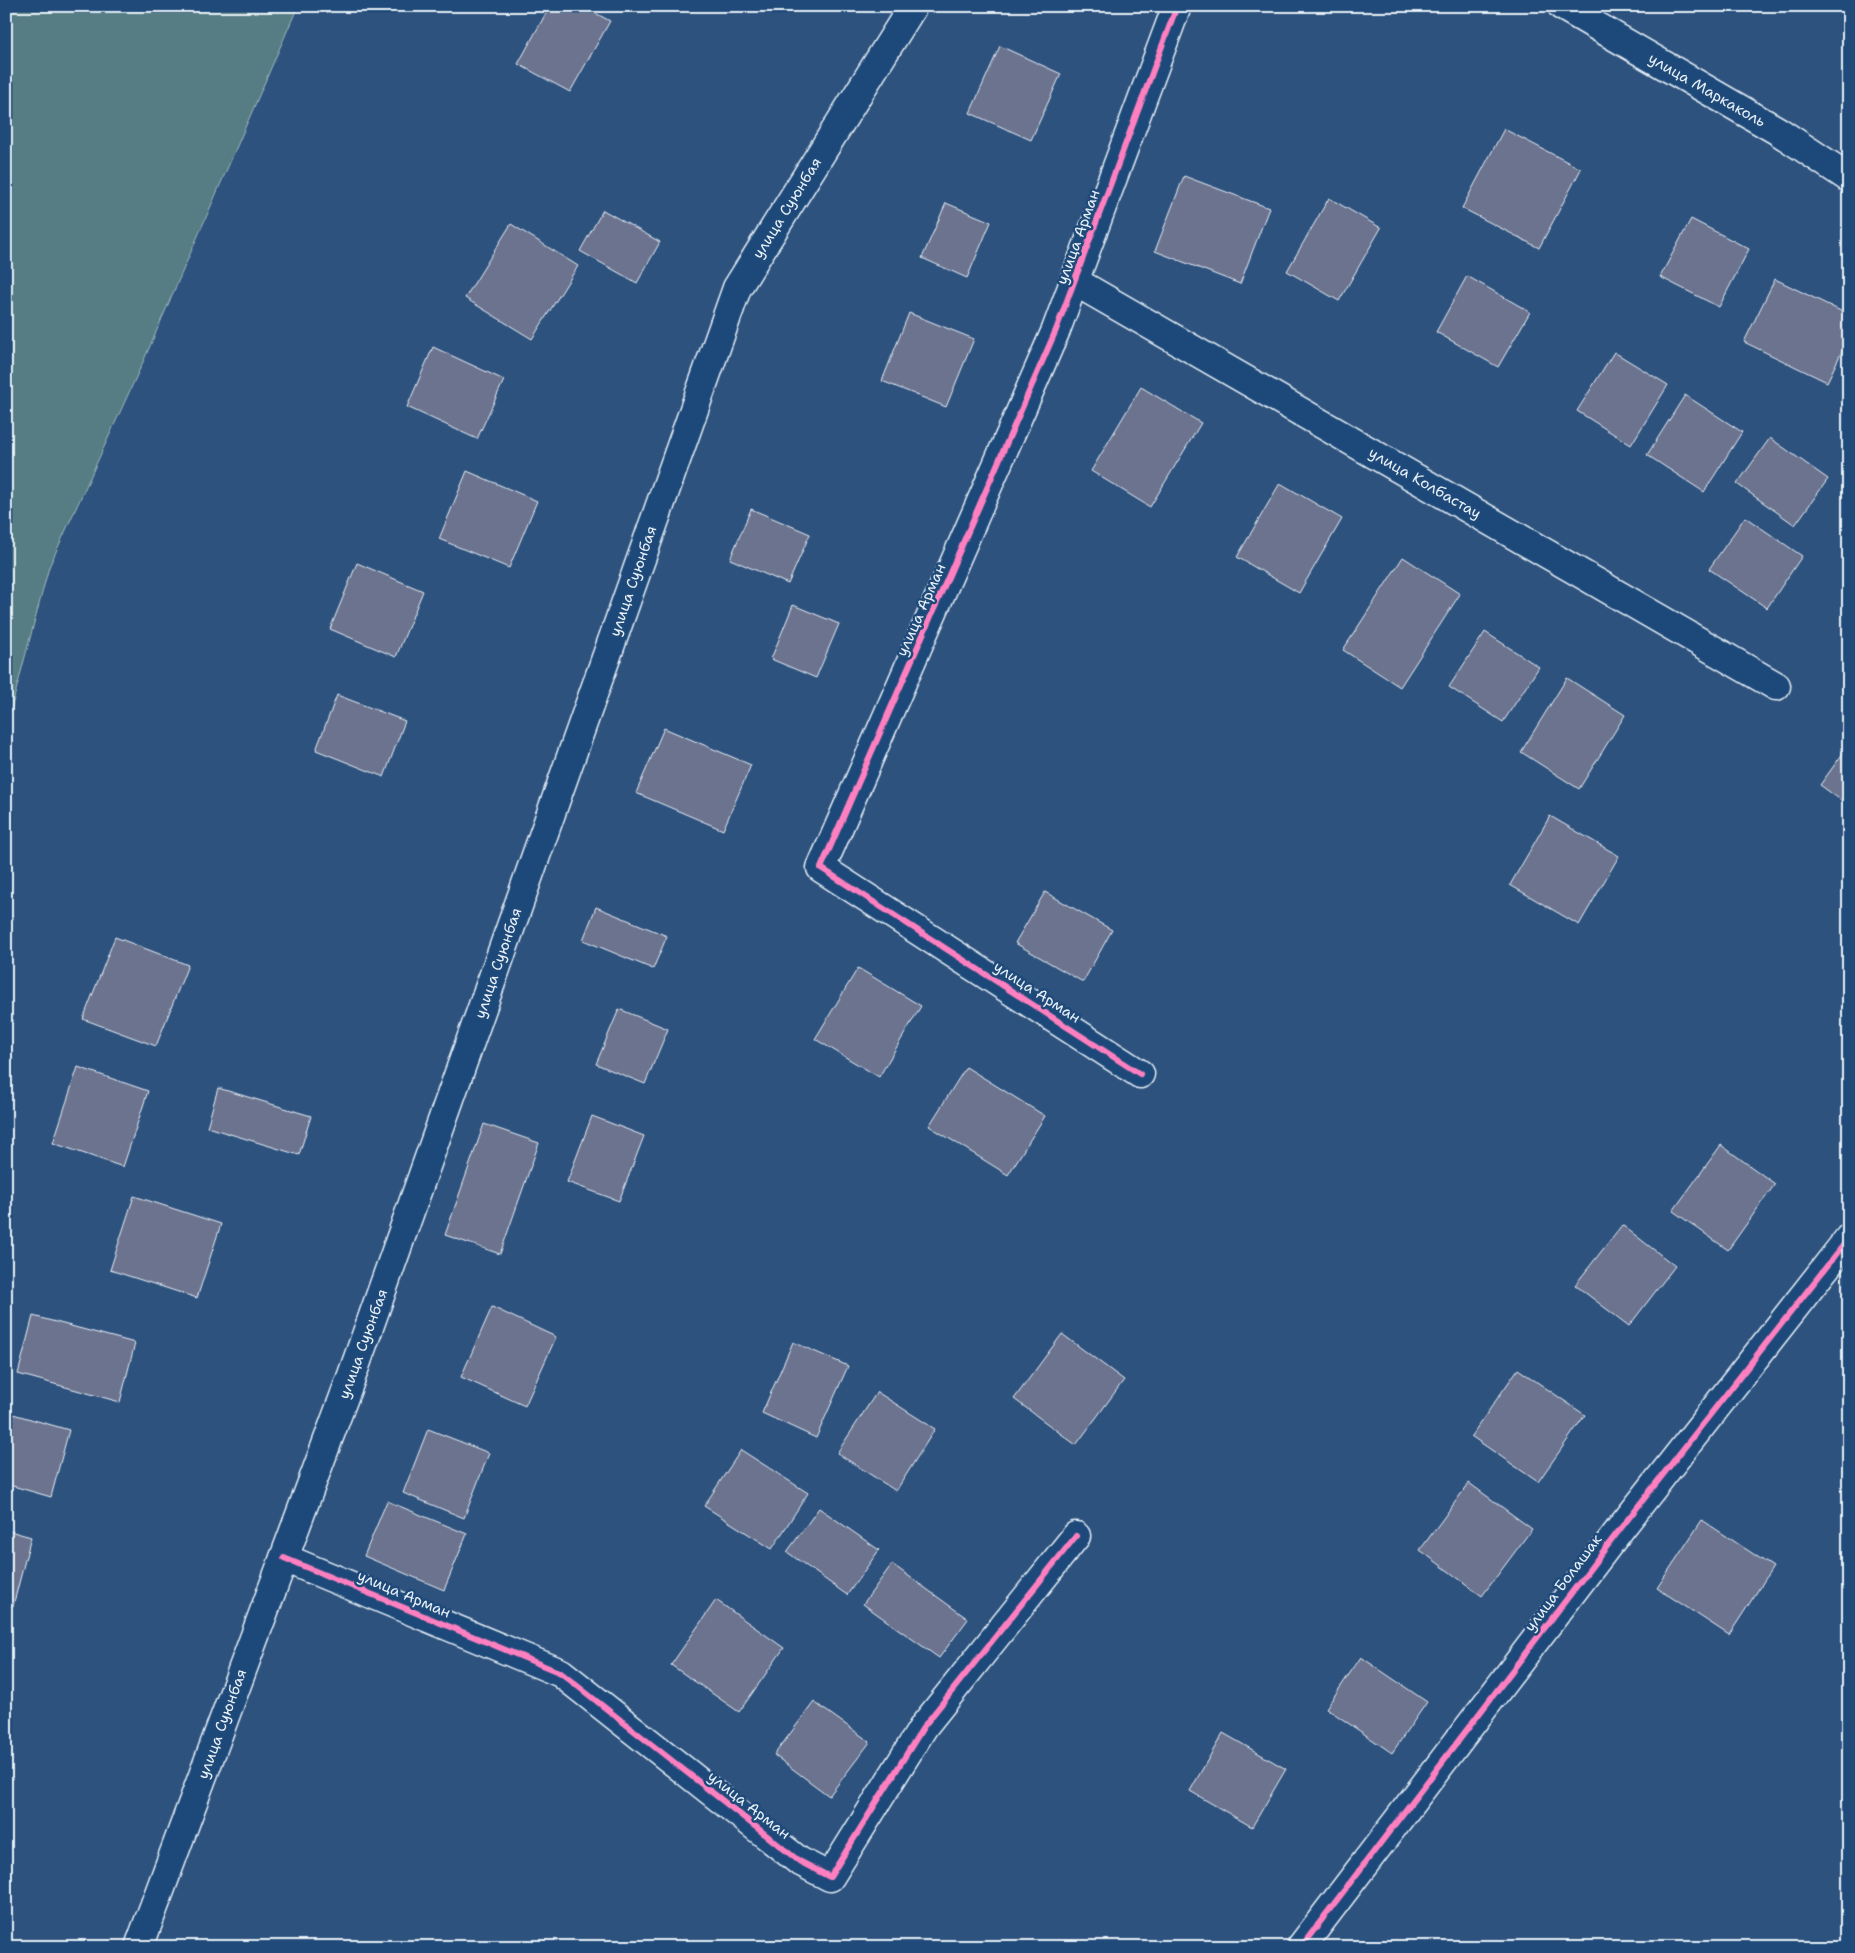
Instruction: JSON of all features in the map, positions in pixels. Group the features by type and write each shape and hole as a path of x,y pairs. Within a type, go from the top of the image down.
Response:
{"street":[{"name":"улица Суюнбая","path":"139,1947 351,1378 737,288 913,6"},
{"name":"улица Арман","path":"1140,1074 821,868 1056,330 1177,6"},
{"name":"улица Маркаколь","path":"1562,6 1778,131 1849,178"},
{"name":"улица Колбастау","path":"1074,281 1776,686"},
{"name":"улица Болашак","path":"1301,1947 1621,1528 1849,1238"},
{"name":"улица Арман","path":"284,1558 561,1674 799,1861 830,1877 924,1726 1076,1536"}],"green space":[{"path":"6,6 298,6 143,362 49,567 6,728"}],"building":[{"path":"550,6 582,6 610,21 570,92 518,64"},
{"path":"1000,46 1061,74 1031,140 970,113"},
{"path":"1504,129 1581,169 1539,248 1462,208"},
{"path":"1184,176 1269,208 1240,284 1155,251"},
{"path":"1329,198 1381,228 1339,301 1287,271"},
{"path":"946,203 991,222 967,278 922,258"},
{"path":"603,210 660,242 637,283 580,251"},
{"path":"1691,219 1749,249 1719,307 1660,277"},
{"path":"511,224 578,266 532,339 465,298"},
{"path":"1467,276 1530,312 1498,367 1436,332"},
{"path":"1775,279 1849,315 1849,337 1827,382 1744,342"},
{"path":"909,313 974,339 946,407 882,381"},
{"path":"433,347 504,380 477,439 407,407"},
{"path":"1614,352 1668,385 1631,445 1577,411"},
{"path":"1141,387 1201,423 1150,507 1091,471"},
{"path":"1685,395 1742,432 1704,492 1647,455"},
{"path":"1770,438 1828,479 1795,525 1737,484"},
{"path":"467,471 537,501 509,568 439,539"},
{"path":"1280,483 1342,519 1299,593 1237,557"},
{"path":"751,509 810,534 788,584 730,559"},
{"path":"1745,517 1802,556 1767,608 1709,569"},
{"path":"1403,557 1460,594 1400,687 1343,650"},
{"path":"357,563 423,591 396,657 330,629"},
{"path":"793,605 839,624 816,678 771,659"},
{"path":"1485,632 1539,667 1503,722 1449,687"},
{"path":"1567,678 1625,715 1579,789 1521,752"},
{"path":"337,695 405,721 384,777 316,750"},
{"path":"664,728 751,765 723,830 636,793"},
{"path":"1849,745 1849,806 1820,785"},
{"path":"1550,816 1619,856 1579,925 1510,885"},
{"path":"1045,892 1112,930 1083,982 1015,943"},
{"path":"596,907 667,936 653,969 583,940"},
{"path":"115,937 188,965 156,1046 83,1019"},
{"path":"858,968 921,1006 879,1077 815,1039"},
{"path":"619,1009 668,1029 645,1084 596,1064"},
{"path":"78,1067 148,1091 123,1167 53,1143"},
{"path":"966,1067 1045,1116 1008,1175 929,1126"},
{"path":"218,1088 311,1116 299,1155 207,1127"},
{"path":"592,1116 644,1136 619,1201 567,1182"},
{"path":"484,1124 539,1143 500,1254 445,1235"},
{"path":"1721,1145 1775,1184 1728,1250 1673,1211"},
{"path":"134,1196 221,1224 197,1298 110,1270"},
{"path":"1622,1225 1675,1266 1629,1326 1575,1285"},
{"path":"492,1307 556,1337 525,1406 461,1377"},
{"path":"33,1316 135,1343 120,1402 18,1374"},
{"path":"1062,1334 1124,1380 1076,1445 1014,1399"},
{"path":"793,1342 848,1366 816,1438 762,1413"},
{"path":"1518,1369 1585,1415 1538,1482 1471,1436"},
{"path":"877,1392 935,1429 896,1491 837,1453"},
{"path":"6,1412 69,1430 51,1497 6,1484"},
{"path":"428,1429 489,1453 464,1518 403,1493"},
{"path":"741,1450 808,1493 772,1549 704,1506"},
{"path":"1469,1483 1532,1529 1482,1596 1420,1550"},
{"path":"387,1501 467,1534 444,1590 364,1556"},
{"path":"819,1508 879,1550 847,1595 787,1552"},
{"path":"1702,1520 1773,1567 1729,1635 1657,1588"},
{"path":"6,1530 31,1537 13,1606 6,1605"},
{"path":"892,1564 968,1619 939,1658 863,1604"},
{"path":"716,1600 784,1648 739,1712 671,1665"},
{"path":"1361,1657 1427,1702 1392,1753 1326,1708"},
{"path":"814,1702 870,1742 829,1796 774,1755"},
{"path":"1223,1733 1286,1769 1252,1827 1190,1791"}],"cycle path":[{"path":"1140,1074 821,868 1056,330 1177,6"},
{"path":"1301,1947 1621,1528 1849,1238"},
{"path":"284,1558 561,1673 799,1861 830,1877 924,1726 1076,1536"}]}
